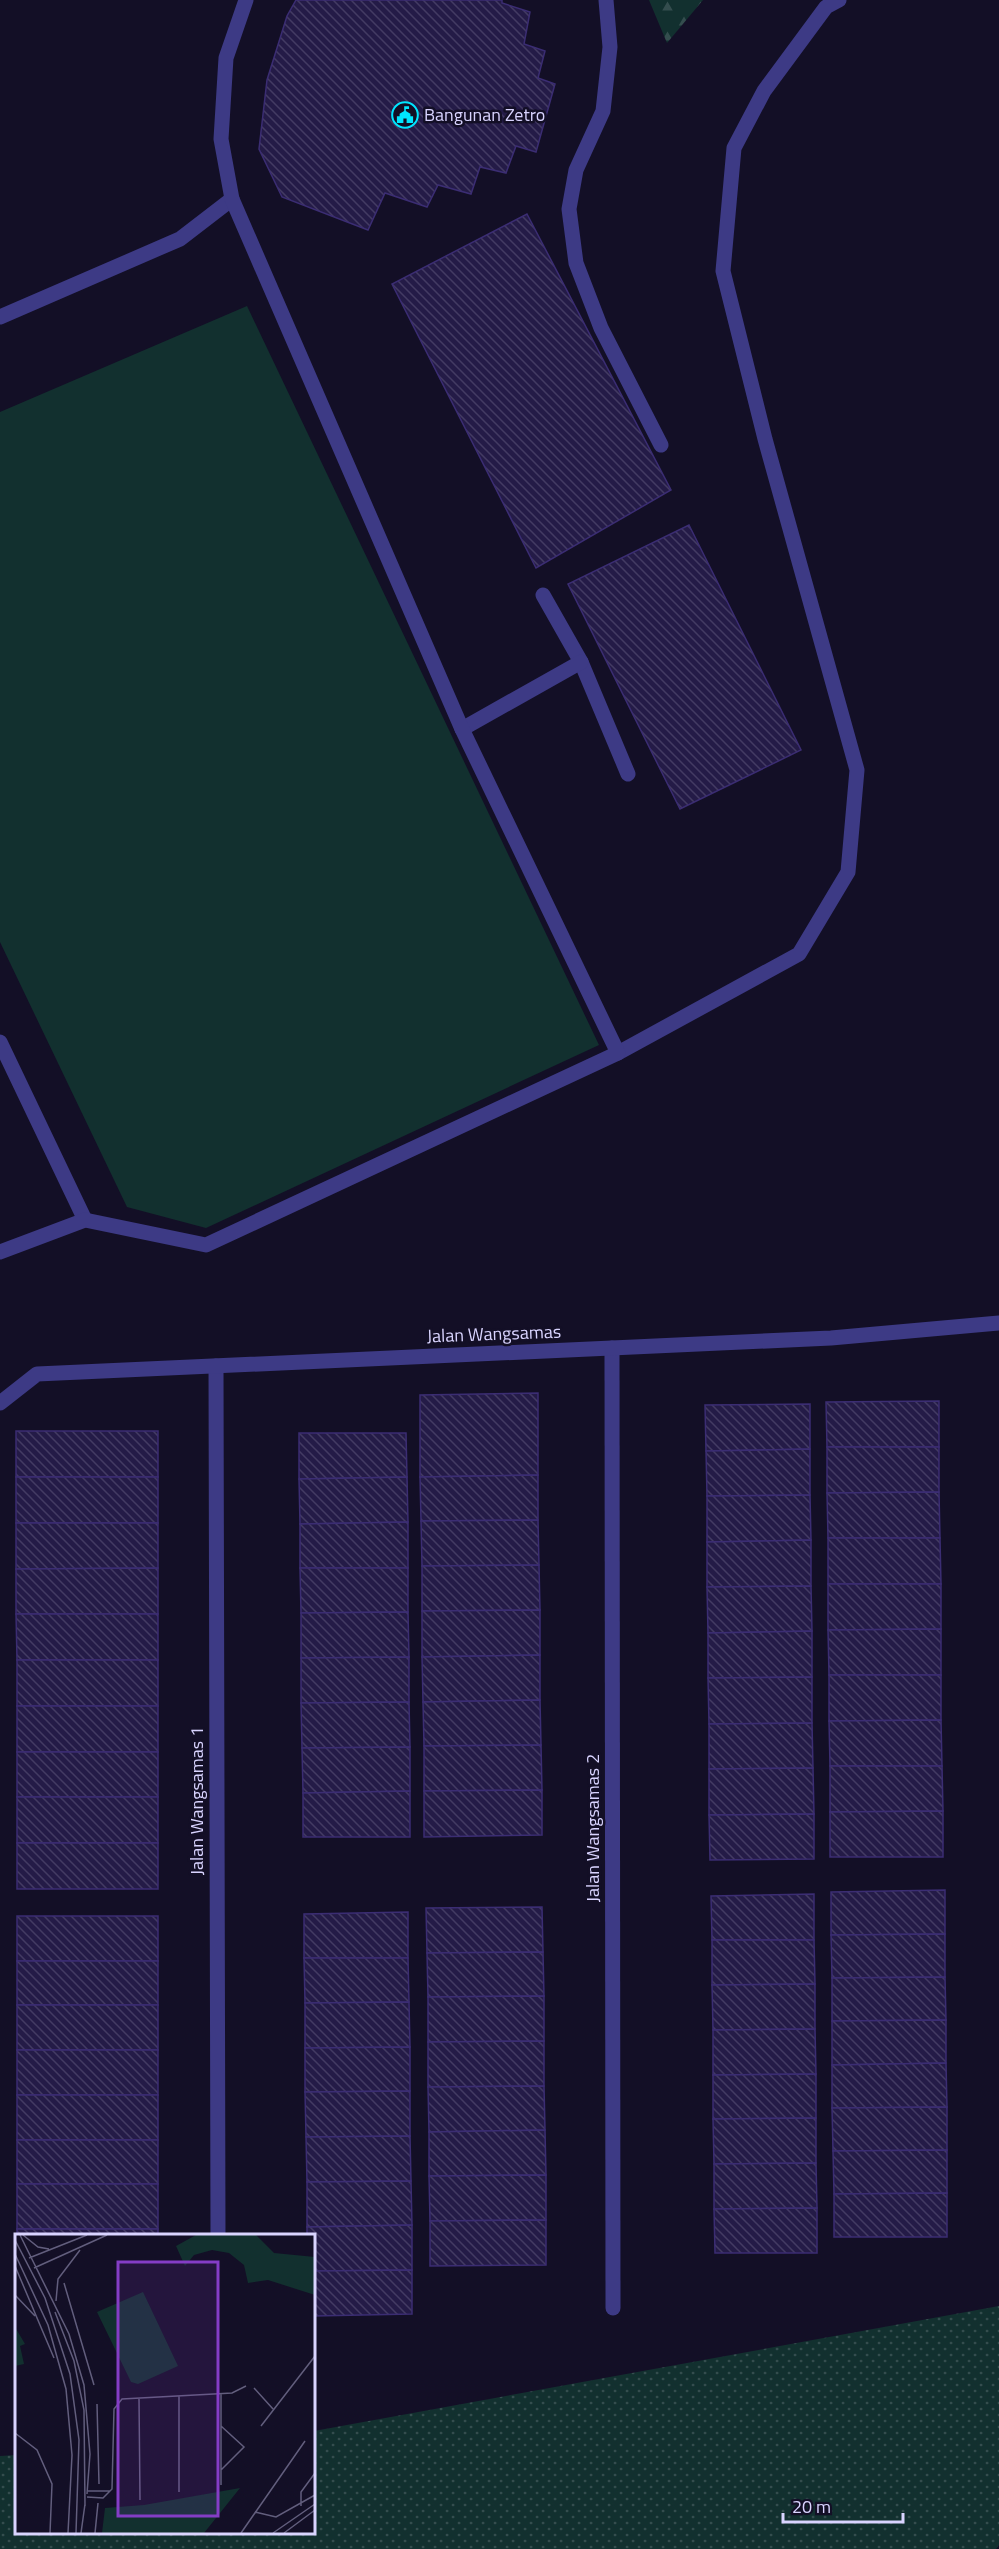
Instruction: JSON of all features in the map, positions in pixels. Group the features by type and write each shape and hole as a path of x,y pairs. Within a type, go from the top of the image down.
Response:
{"street":[{"path":"246,0 226,58 221,139 232,199 462,729 618,1053"},
{"path":"606,0 610,47 603,111 576,170 569,209 576,262 601,328 661,445"},
{"path":"0,1252 85,1220 207,1245 618,1053 799,954 848,872 857,770 765,439 723,270 734,148 764,91 826,7 839,0"},
{"path":"0,317 180,239 232,199"},
{"path":"543,595 581,662 628,774"},
{"path":"462,729 581,662"},
{"path":"0,1042 85,1220"},
{"name":"Jalan Wangsamas","path":"0,1403 37,1374 831,1338 999,1323"},
{"name":"Jalan Wangsamas 2","path":"612,1348 613,2308"},
{"name":"Jalan Wangsamas 1","path":"216,1366 218,2234"}],"green space":[{"path":"649,0 703,0 667,43"},
{"path":"247,306 599,1045 206,1228 127,1207 0,942 0,412"},
{"path":"999,2306 999,2545 996,2549 0,2549 0,2456 15,2455 15,2534 315,2534 315,2431"}],"building":[{"name":"Bangunan Zetro","path":"296,0 502,0 502,3 530,12 524,44 545,51 538,78 555,84 536,152 516,146 506,173 480,167 471,194 438,185 427,207 385,193 368,230 282,197 259,149 267,80 287,16"},
{"path":"527,214 671,490 536,568 392,284"},
{"path":"689,525 801,750 680,809 568,584"},
{"path":"538,1393 538,1475 420,1477 420,1395"},
{"path":"939,1401 939,1447 827,1447 826,1402"},
{"path":"810,1404 810,1449 706,1451 705,1405"},
{"path":"16,1431 158,1431 158,1477 16,1477"},
{"path":"299,1433 406,1433 407,1477 299,1479"},
{"path":"827,1447 939,1447 939,1492 827,1493"},
{"path":"810,1449 810,1495 707,1496 706,1451"},
{"path":"538,1475 538,1520 421,1521 420,1477"},
{"path":"16,1477 158,1477 158,1523 16,1523"},
{"path":"407,1477 408,1522 300,1524 299,1479"},
{"path":"939,1492 940,1538 828,1538 827,1493"},
{"path":"810,1495 811,1540 707,1542 707,1496"},
{"path":"538,1520 539,1565 422,1566 421,1521"},
{"path":"408,1522 408,1568 300,1568 300,1524"},
{"path":"16,1523 158,1523 158,1568 16,1569"},
{"path":"828,1538 940,1538 941,1584 828,1584"},
{"path":"811,1540 811,1586 707,1587 707,1542"},
{"path":"539,1565 540,1610 422,1611 422,1566"},
{"path":"158,1568 158,1614 16,1614 16,1569"},
{"path":"300,1568 408,1568 408,1612 301,1613"},
{"path":"828,1584 941,1584 941,1629 828,1630"},
{"path":"811,1586 812,1631 708,1633 707,1587"},
{"path":"540,1610 540,1655 422,1657 422,1611"},
{"path":"408,1612 409,1657 301,1658 301,1613"},
{"path":"16,1614 158,1614 158,1660 17,1660"},
{"path":"941,1629 941,1675 829,1675 828,1630"},
{"path":"812,1631 812,1677 708,1678 708,1633"},
{"path":"540,1655 540,1700 423,1702 422,1657"},
{"path":"409,1657 409,1702 301,1703 301,1658"},
{"path":"17,1660 158,1660 158,1706 17,1706"},
{"path":"829,1675 941,1675 941,1720 829,1721"},
{"path":"812,1677 812,1723 709,1724 708,1678"},
{"path":"540,1700 541,1745 424,1746 423,1702"},
{"path":"409,1702 410,1747 302,1748 301,1703"},
{"path":"17,1706 158,1706 158,1752 17,1752"},
{"path":"941,1720 942,1766 830,1766 829,1721"},
{"path":"812,1723 813,1768 709,1769 709,1724"},
{"path":"541,1745 542,1790 424,1791 424,1746"},
{"path":"410,1747 410,1791 303,1793 302,1748"},
{"path":"17,1752 158,1752 158,1797 17,1797"},
{"path":"830,1766 942,1766 943,1811 830,1812"},
{"path":"813,1768 814,1814 709,1815 709,1769"},
{"path":"542,1790 542,1835 424,1837 424,1791"},
{"path":"410,1791 410,1837 303,1837 303,1793"},
{"path":"17,1797 158,1797 158,1843 17,1843"},
{"path":"943,1811 943,1857 830,1857 830,1812"},
{"path":"814,1814 814,1859 710,1860 709,1815"},
{"path":"17,1843 158,1843 158,1889 17,1889"},
{"path":"945,1890 945,1934 831,1935 831,1892"},
{"path":"814,1894 814,1940 712,1940 711,1896"},
{"path":"542,1907 543,1952 427,1953 426,1908"},
{"path":"408,1912 408,1958 304,1958 304,1914"},
{"path":"17,1916 158,1916 158,1961 17,1961"},
{"path":"945,1934 945,1977 832,1978 831,1935"},
{"path":"712,1940 814,1940 815,1984 712,1985"},
{"path":"543,1952 544,1996 428,1997 427,1953"},
{"path":"304,1958 408,1958 409,2002 305,2003"},
{"path":"17,1961 158,1961 158,2005 17,2005"},
{"path":"945,1977 946,2020 832,2021 832,1978"},
{"path":"815,1984 815,2029 713,2030 712,1985"},
{"path":"544,1996 544,2041 428,2042 428,1997"},
{"path":"409,2002 410,2047 305,2048 305,2003"},
{"path":"17,2005 158,2005 158,2050 17,2050"},
{"path":"946,2020 946,2063 832,2065 832,2021"},
{"path":"815,2029 816,2074 713,2075 713,2030"},
{"path":"544,2041 544,2086 428,2087 428,2042"},
{"path":"410,2047 410,2091 305,2092 305,2048"},
{"path":"17,2050 158,2050 158,2095 17,2095"},
{"path":"946,2063 947,2107 832,2108 832,2065"},
{"path":"816,2074 816,2118 713,2119 713,2075"},
{"path":"544,2086 545,2130 429,2132 428,2087"},
{"path":"410,2091 410,2136 306,2137 305,2092"},
{"path":"17,2095 158,2095 158,2140 17,2140"},
{"path":"947,2107 947,2150 833,2151 832,2108"},
{"path":"816,2118 816,2163 714,2164 713,2119"},
{"path":"545,2130 546,2175 429,2176 429,2132"},
{"path":"410,2136 411,2181 307,2182 306,2137"},
{"path":"17,2140 158,2140 158,2184 17,2184"},
{"path":"947,2150 947,2193 834,2194 833,2151"},
{"path":"816,2163 817,2208 714,2209 714,2164"},
{"path":"546,2175 546,2220 430,2221 429,2176"},
{"path":"411,2181 412,2225 307,2227 307,2182"},
{"path":"17,2184 158,2184 158,2229 17,2229"},
{"path":"947,2193 947,2237 834,2237 834,2194"},
{"path":"817,2208 817,2253 715,2253 714,2209"},
{"path":"546,2220 546,2265 430,2266 430,2221"},
{"path":"412,2225 412,2270 315,2271 315,2234 307,2234 307,2227"},
{"path":"17,2229 158,2229 158,2234 17,2234"},
{"path":"412,2270 412,2314 315,2316 315,2271"}],"place":[{"name":"Bangunan Zetro","path":"405,115"}]}
